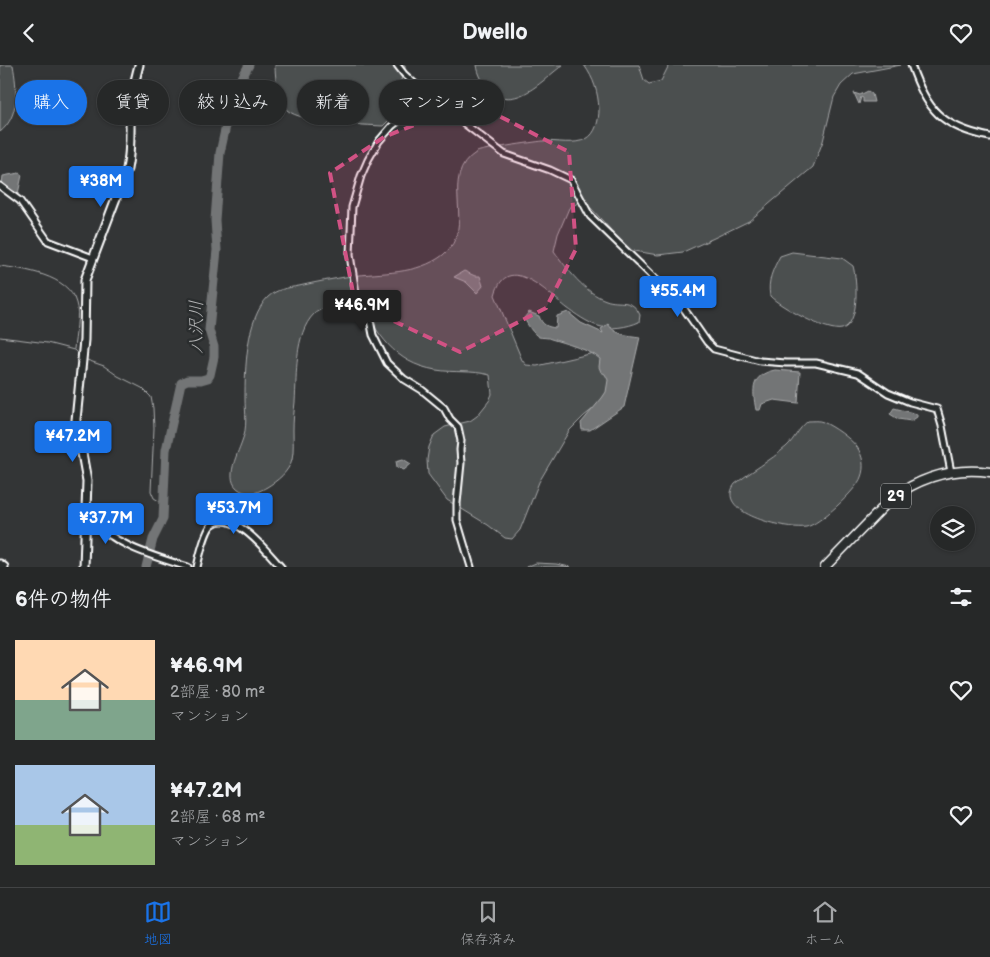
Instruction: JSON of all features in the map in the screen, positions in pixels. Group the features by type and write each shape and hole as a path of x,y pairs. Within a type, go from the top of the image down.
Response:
{"main road":[{"name":"29","path":"825,567 892,498 904,489 923,480 951,472 966,470 990,472"}],"street":[{"path":"84,567 87,481 76,421 82,359 85,280 128,169 132,90 139,65"},
{"path":"397,65 410,80"},
{"path":"911,65 924,97 939,116 963,130 990,137"},
{"path":"393,125 379,141 368,160 352,207 350,255 357,300 369,315 373,335 387,363 404,379 422,390 444,408 450,419 458,427 461,441 461,463 457,519 471,567"},
{"path":"466,125 504,154 555,172 571,180 590,216 680,303 714,349 760,361 816,363 850,371 868,379 888,393 910,402 936,409 942,426 951,472"},
{"path":"0,186 20,201 48,241 93,258"},
{"path":"87,515 106,533 142,552 188,567"},
{"path":"196,567 208,530 213,524 220,521 240,527 252,536 281,567"},
{"path":"0,564 4,567"}],"highlighted area":[{"path":"472,102 569,152 576,249 546,308 460,352 355,303 330,173 384,137"}],"shaded area":[{"path":"0,65 13,65 15,83 14,110 11,118 0,132"},
{"path":"275,65 405,65 401,80 379,80 379,125 383,126 366,125 369,125 369,80 297,80 297,115 287,110 287,80 277,80"},
{"path":"477,65 563,65 528,92 508,98 504,97 504,80 482,80"},
{"path":"584,65 639,65 644,80 649,84 661,81 669,65 901,65 853,74 841,85 834,97 823,141 813,167 749,221 683,252 658,255 629,250 591,208 578,203 569,208 558,234 554,251 571,273 598,297 629,304 637,309 640,315 639,322 619,327 608,328 598,326 578,316 529,279 509,276 501,282 495,295 522,360 526,365 537,366 607,350 619,383 569,431 539,482 520,530 512,539 505,538 488,525 447,500 428,474 427,460 429,447 434,435 445,427 470,421 477,416 492,394 490,375 436,370 409,361 389,345 358,300 354,299 338,301 317,312 308,322 303,332 298,355 293,452 288,468 279,479 259,491 247,493 237,488 233,483 232,469 245,430 246,359 248,345 255,318 268,297 282,289 351,276 411,269 422,266 443,255 453,243 458,230 459,175 465,162 477,152 543,141 576,142 586,139 595,130 599,113 596,91"},
{"path":"868,91 872,94 874,102 863,102 861,97 859,104 854,93 860,95"},
{"path":"19,173 22,175 18,194 2,184 3,176"},
{"path":"792,252 842,258 853,266 856,281 856,301 852,319 848,325 842,329 835,329 815,323 793,312 770,296 770,280 777,261 780,256"},
{"path":"464,271 480,276 483,286 477,293 466,282 454,277"},
{"path":"529,312 539,316 545,325 550,327 556,328 557,316 568,312 581,323 603,333 601,329 608,324 618,332 640,337 624,407 590,430 582,430 581,423 606,392 608,380 599,367 600,359 577,347 550,338 537,336 530,329 524,318"},
{"path":"775,370 800,372 798,403 774,400 762,404 760,410 756,410 754,389 757,379 767,372"},
{"path":"894,408 917,414 917,417 911,421 898,419 890,414"},
{"path":"808,421 820,421 827,424 846,436 857,447 861,454 863,465 861,477 853,490 828,514 806,527 784,526 755,517 743,511 734,503 731,494 735,484 786,447"},
{"path":"403,459 411,464 404,470 397,467 396,461"},
{"path":"536,563 556,564 570,567 526,567"}],"waterway":[{"name":"八沢川","path":"146,567 153,539 163,519 166,450 181,383 187,380 208,378 214,357 214,347 209,330 217,250 215,220 220,153 233,94 249,65"},
{"path":"0,266 44,275 55,280 72,293 78,313 74,349"},
{"path":"0,337 47,343 74,350 79,355"},
{"path":"84,359 104,366 118,376 142,388 151,397 154,428 151,491 154,498 164,504"}]}
